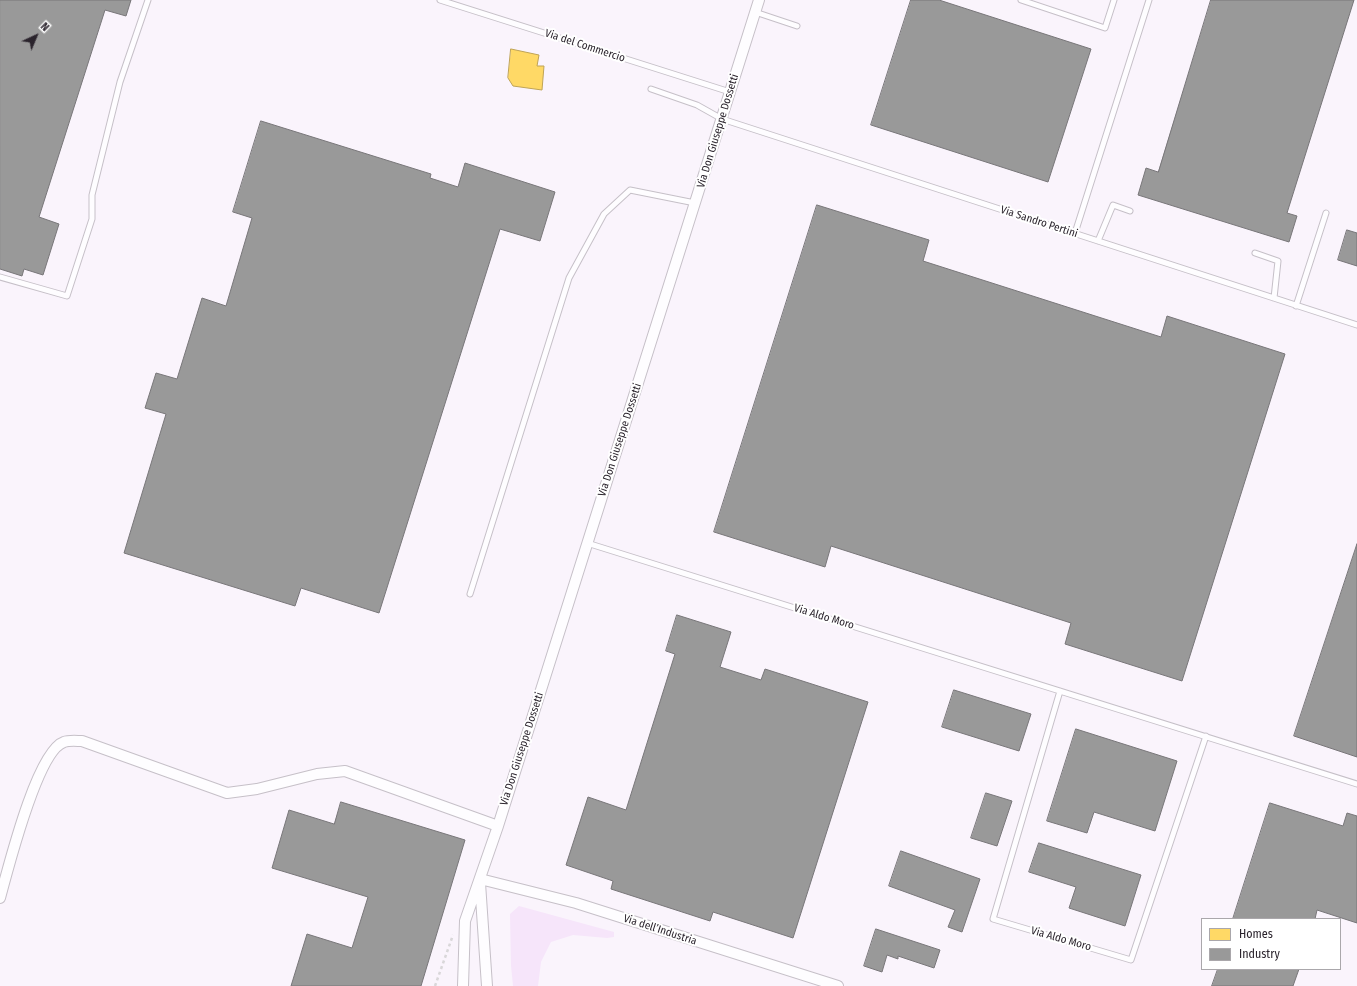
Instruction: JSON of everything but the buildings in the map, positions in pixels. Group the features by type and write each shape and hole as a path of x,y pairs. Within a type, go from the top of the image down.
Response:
{"street":[{"name":"Via Don Giuseppe Dossetti","path":"463,986 465,921 498,826 759,0"},
{"path":"0,898 21,821 45,764 53,750 64,741 82,741 227,793 257,789 317,774 345,771 498,826"},
{"name":"Via Don Giuseppe Dossetti","path":"480,880 488,986"},
{"name":"Via dell’Industria","path":"480,880 576,903 838,986"}],"lane":[{"path":"0,277 67,296 92,219 92,195 120,82 148,0"},
{"name":"Via del Commercio","path":"440,0 730,92"},
{"path":"1020,0 1105,28 1114,0"},
{"path":"1075,233 1149,0"},
{"path":"755,12 797,26"},
{"name":"Via Sandro Pertini","path":"651,88 697,105 722,119 1357,325"},
{"path":"470,594 569,278 604,214 630,190 695,203"},
{"path":"1098,241 1113,205 1130,211"},
{"path":"1296,306 1326,213"},
{"path":"1255,253 1278,261 1274,298"},
{"name":"Via Aldo Moro","path":"587,543 1357,784"},
{"name":"Via Aldo Moro","path":"1060,691 993,919 1131,960 1206,736"}],"shaded area":[{"path":"519,906 614,932 614,937 607,938 573,935 551,942 541,962 538,986 513,986 510,914"}]}
